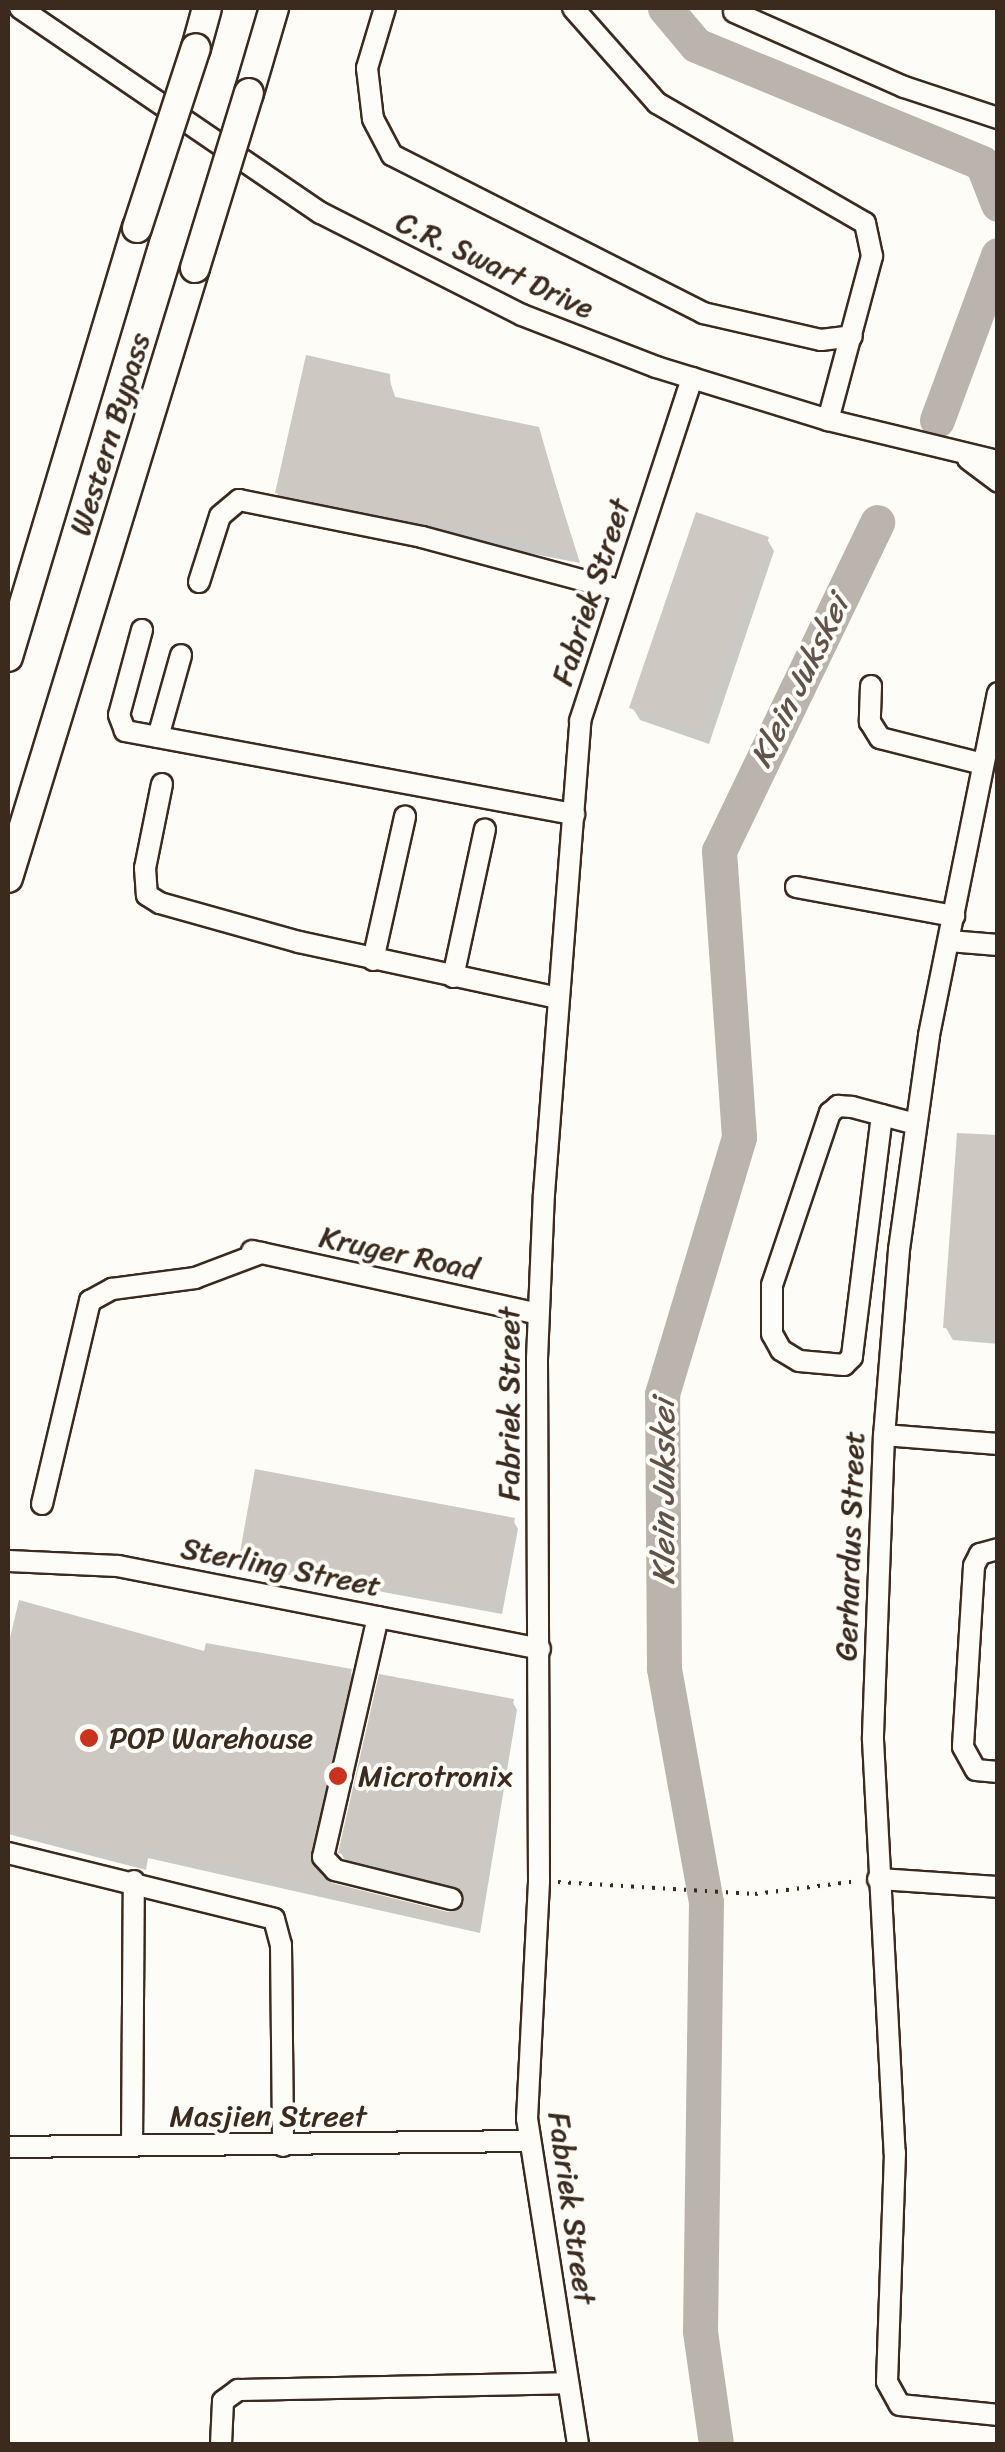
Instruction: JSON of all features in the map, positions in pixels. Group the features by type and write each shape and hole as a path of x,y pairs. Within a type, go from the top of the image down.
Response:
{"highway":[{"name":"Western Bypass","path":"8,657 207,8"},
{"name":"Western Bypass","path":"8,878 274,8"}],"street":[{"name":"C.R. Swart Drive","path":"20,8 322,213 522,315 692,378 828,420 968,455"},
{"path":"385,8 367,68 373,120 392,155 703,313 822,340 852,336"},
{"path":"573,8 657,103 865,223 872,256 828,420"},
{"path":"734,12 904,87 998,118"},
{"name":"Fabriek Street","path":"578,2444 529,2141 539,1880 538,1314 580,721 692,378"},
{"path":"968,455 998,458"},
{"path":"968,455 998,482"},
{"path":"199,582 220,516 239,500 422,538 622,592"},
{"path":"142,630 118,725 158,737 574,814"},
{"path":"158,737 181,655"},
{"path":"871,686 870,722 880,738 983,764"},
{"name":"Gerhardus Street","path":"998,693 916,1124 884,1435 872,1740 896,2153 885,2366 900,2405 998,2416"},
{"path":"162,784 147,854 148,895 191,915 373,960 558,998"},
{"path":"373,960 405,817"},
{"path":"454,978 485,829"},
{"path":"796,887 954,916"},
{"path":"949,942 998,945"},
{"path":"882,1115 852,1357 844,1365 800,1361 781,1350 770,1324 772,1285 833,1109 882,1115 916,1124"},
{"name":"Kruger Road","path":"42,1504 90,1301 112,1289 195,1278 254,1252 538,1314"},
{"path":"884,1435 998,1444"},
{"path":"998,1549 980,1554 974,1566 962,1747 976,1770 998,1772"},
{"name":"Sterling Street","path":"8,1560 118,1566 540,1649"},
{"path":"378,1617 323,1857 335,1870 451,1898"},
{"path":"8,1853 134,1881 274,1919 281,1945 284,2146"},
{"path":"878,1879 998,1887"},
{"path":"132,2146 134,1881"},
{"name":"Masjien Street","path":"8,2147 529,2141"},
{"path":"221,2444 223,2401 238,2390 568,2383"}],"path":[{"path":"539,1880 755,1894 878,1879"}],"building":[{"path":"306,355 390,374 391,396 539,427 575,552 275,493"},
{"path":"696,512 769,537 702,732 629,708"},
{"path":"957,1133 998,1135 998,1332 943,1328"},
{"path":"255,1469 515,1518 498,1606 239,1558"},
{"name":"Microtronix","path":"19,1600 204,1651 206,1643 352,1669 310,1861 332,1883 448,1912 464,1903 455,1886 338,1853 379,1674 514,1699 475,1924 144,1850 141,1861 8,1828 8,1646"}],"waterway":[{"name":"Klein Jukskei","path":"665,8 696,45 982,163 998,204"},
{"name":"Klein Jukskei","path":"937,420 998,255"},
{"name":"Klein Jukskei","path":"716,2444 700,2331 706,1902 664,1668 662,1394 739,1137 719,851 877,522"}],"place":[{"name":"POP Warehouse","path":"89,1738"},
{"name":"Microtronix","path":"338,1776"}]}
